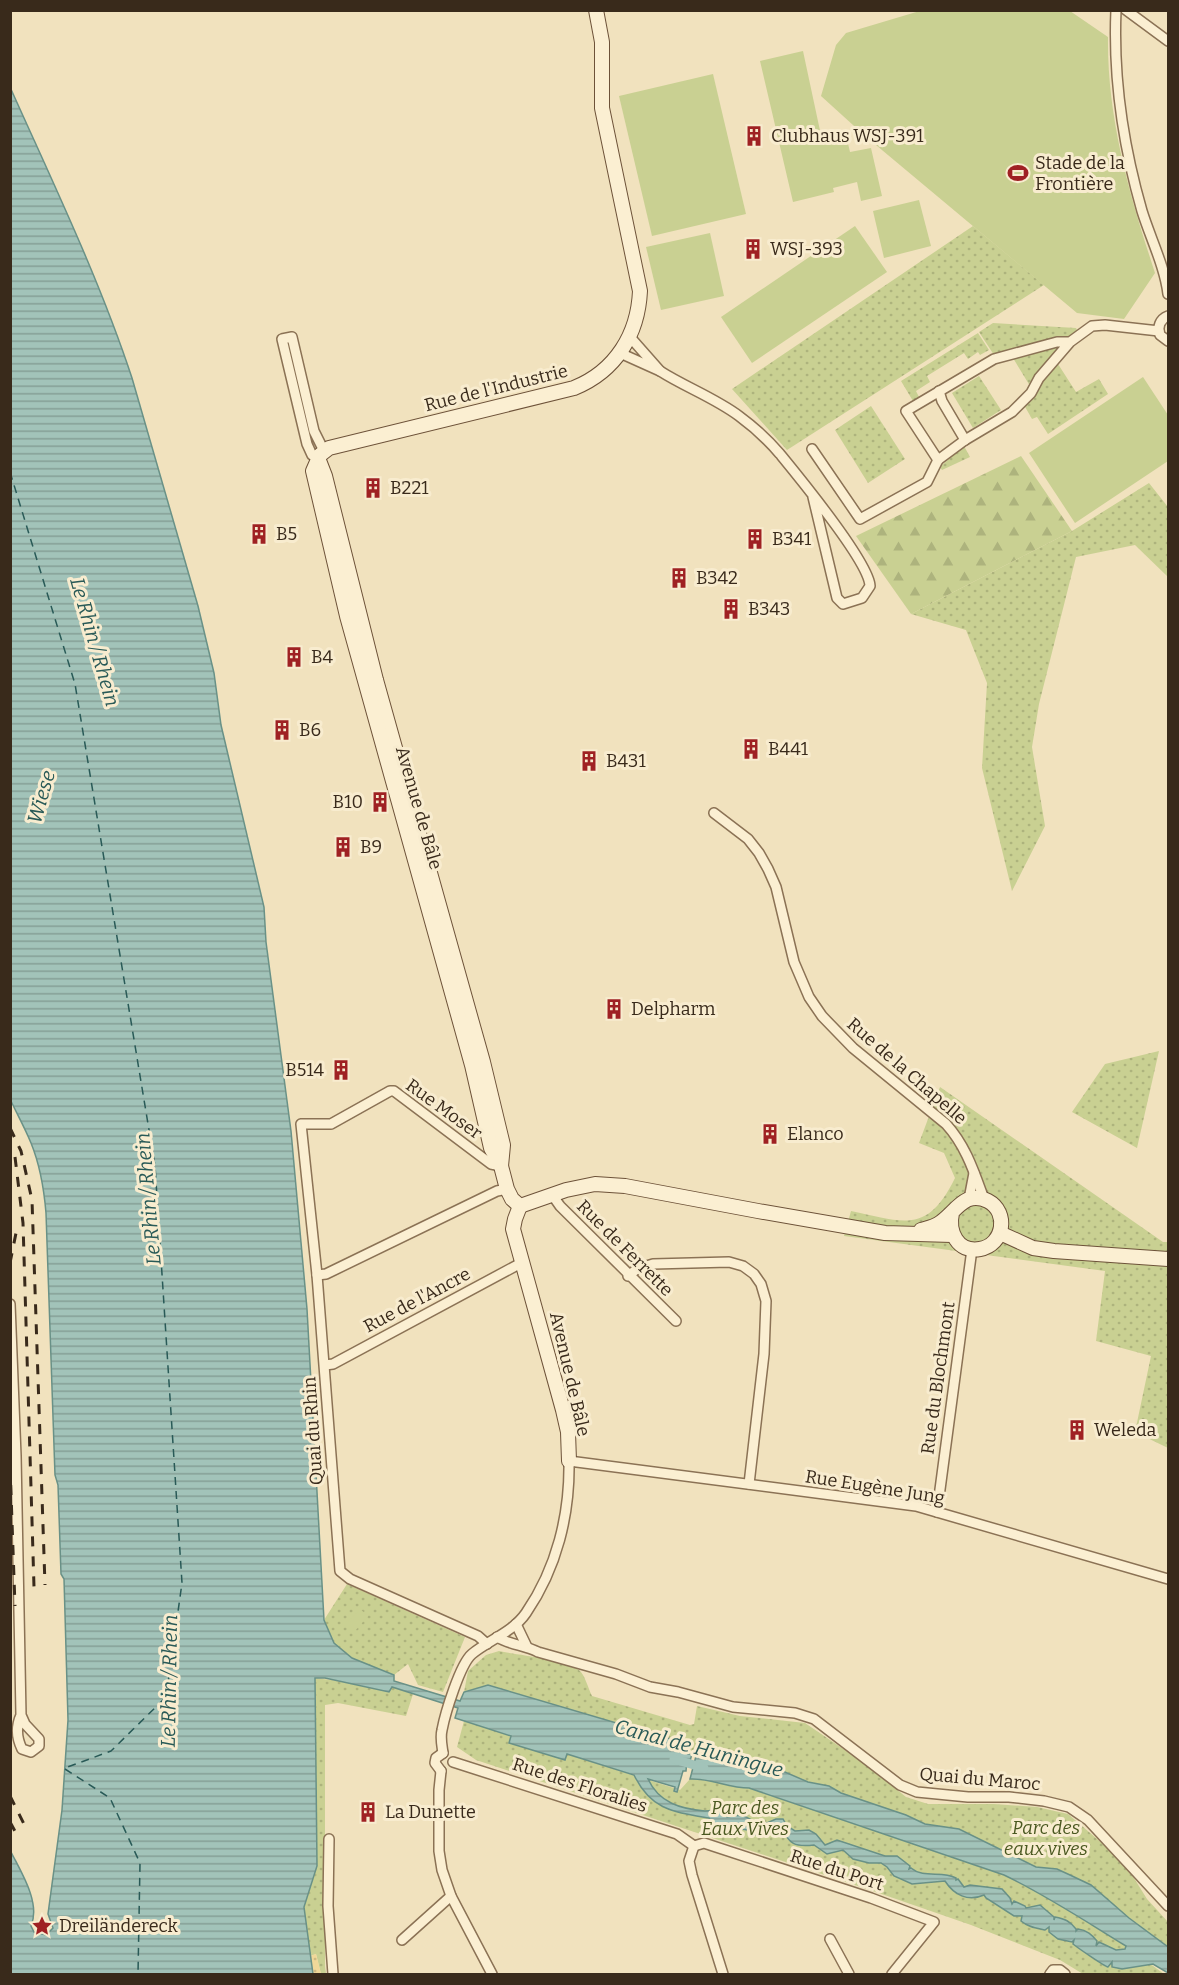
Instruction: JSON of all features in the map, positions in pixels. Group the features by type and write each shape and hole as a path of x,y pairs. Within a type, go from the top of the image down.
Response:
{"main road":[{"name":"Rue de l'Industrie","path":"324,452 574,388 598,375 620,353 630,337 636,318 640,291 602,108 602,42 596,10"},
{"name":"Avenue de Bâle","path":"324,452 325,476 353,614 483,1062 503,1145 501,1166 507,1189 512,1199 520,1206 514,1219 513,1229 563,1410 568,1432 569,1461"},
{"path":"520,1206 566,1190 595,1184 625,1186 885,1233 952,1235"},
{"path":"914,1233 938,1224 959,1204 969,1199 984,1199 997,1209 1002,1225 1000,1233 989,1246 972,1249 957,1242 952,1235 950,1224 952,1213"},
{"path":"1000,1233 1033,1248 1168,1259"}],"street":[{"path":"1116,10 1115,67 1121,116 1142,210 1168,294"},
{"path":"1126,10 1168,41"},
{"path":"1168,316 1160,323 1159,331 1168,341"},
{"path":"812,449 860,519 927,482 938,460 965,440 1012,412 1031,393 1039,378 1070,342 1092,326 1105,325 1159,331"},
{"name":"Avenue de Bâle","path":"292,337 314,431 324,452 312,455 309,450 282,339 292,337"},
{"path":"630,337 660,371"},
{"path":"938,460 906,411 994,359 1058,342 1070,342"},
{"path":"620,353 660,371 720,404 753,427 779,454 813,497 848,542 870,580 865,596 843,604 834,590 813,497"},
{"path":"939,391 942,401 965,440"},
{"name":"Rue de la Chapelle","path":"714,813 748,839 768,869 776,887 794,962 809,997 822,1016 853,1048 946,1124 959,1138 968,1155 984,1199"},
{"name":"Rue Moser","path":"302,1124 332,1124 390,1091 394,1091 490,1164 501,1166"},
{"name":"Quai du Rhin","path":"302,1124 325,1365 340,1571 350,1579 478,1636 487,1644"},
{"path":"969,1199 974,1173"},
{"path":"317,1275 326,1274 497,1191 507,1189"},
{"name":"Rue de Ferrette","path":"553,1196 628,1276 676,1322"},
{"name":"Rue du Blochmont","path":"937,1512 972,1249"},
{"name":"Rue de l'Ancre","path":"325,1365 333,1364 523,1262"},
{"path":"628,1276 637,1269 653,1264 729,1262 743,1266 762,1284 766,1301 764,1354 749,1484"},
{"path":"10,1304 16,1456 21,1715"},
{"name":"Avenue de Bâle","path":"443,1753 441,1732 462,1666 469,1656 516,1624 542,1587 555,1556 568,1496 569,1461"},
{"name":"Rue Eugène Jung","path":"569,1461 916,1506 1168,1579"},
{"path":"516,1624 527,1647"},
{"name":"Quai du Maroc","path":"497,1637 538,1652 616,1674 650,1688 678,1692 733,1707 795,1713 814,1719 900,1785 917,1792 968,1797 1009,1797 1044,1801 1069,1807 1088,1820 1168,1906"},
{"path":"441,1771 449,1770 453,1762 448,1754 443,1753 436,1758 435,1763 441,1771 438,1790 439,1851 442,1870 451,1896 492,1974"},
{"name":"Rue des Floralies","path":"453,1762 677,1834 694,1846"},
{"path":"329,1839 327,1906 333,1974"},
{"name":"Rue du Port","path":"694,1846 704,1843 871,1898 934,1922 892,1974"},
{"path":"694,1846 689,1861 692,1875 723,1974"},
{"path":"402,1940 451,1896"},
{"path":"830,1939 849,1974"},
{"path":"1051,1972 1060,1970 1065,1974"}],"green space":[{"name":"Stade de la Frontière","path":"923,10 1070,11 1108,37 1111,98 1116,127 1129,186 1155,273 1124,319 1077,313 864,135 821,96 836,45 846,33"},
{"path":"803,51 822,140 846,135 850,152 871,148 882,196 861,201 857,182 833,188 834,192 793,202 760,61"},
{"path":"713,74 746,214 652,236 619,96"},
{"path":"919,200 931,246 884,258 873,211"},
{"path":"855,226 887,272 752,363 721,317"},
{"path":"973,226 1044,285 787,450 732,389"},
{"path":"710,233 724,296 661,310 646,247"},
{"path":"993,323 1076,328 1078,332 1077,335 994,355 979,332"},
{"path":"978,333 989,350 980,355 978,352 968,359 964,353 927,376 930,382 916,391 919,397 913,401 901,381"},
{"path":"1055,347 1060,349 1036,373 1030,386 1013,358"},
{"path":"1058,364 1076,392 1099,379 1108,394 1048,434 1037,417 1032,419 1024,405 1048,372"},
{"path":"979,376 1001,410 973,428 952,393"},
{"path":"1143,377 1168,415 1168,461 1075,523 1029,453"},
{"path":"871,406 905,459 868,483 835,430"},
{"path":"964,446 970,457 942,470 940,467"},
{"path":"1021,456 1072,531 911,614 856,536"},
{"path":"1149,483 1168,507 1168,577 1135,545 1076,557 1039,704 1032,747 1045,826 1012,891 982,768 987,683 966,630 911,614 1072,531"},
{"path":"1159,1051 1137,1148 1072,1112 1105,1064"},
{"path":"940,1087 1163,1242 1168,1242 1168,1448 1135,1432 1151,1356 1096,1341 1105,1271 844,1236 851,1211 886,1218 912,1220 934,1209 945,1196 955,1178 944,1153 919,1143"},
{"path":"347,1584 465,1637 443,1692 418,1685 408,1664 394,1675 352,1658 334,1643 324,1620"},
{"path":"360,1609 368,1616 355,1631 347,1623"},
{"name":"Parc des eaux vives","path":"499,1651 552,1660 572,1666 579,1670 585,1678 592,1696 690,1725 694,1724 697,1706 740,1716 805,1723 864,1763 906,1797 928,1804 994,1804 1037,1807 1068,1814 1124,1862 1147,1899 1168,1922 1168,1947 1129,1918 1091,1885 1057,1869 1036,1867 959,1829 925,1824 906,1815 841,1793 829,1786 808,1782 752,1763 730,1763 688,1754 690,1745 488,1685 464,1692 468,1671 486,1655"},
{"path":"314,1678 392,1687 413,1694 406,1716 338,1703 325,1705 326,1974 321,1974 316,1954 310,1956 304,1907 317,1866"},
{"name":"Parc des Eaux Vives","path":"464,1721 511,1736 509,1742 565,1760 567,1754 680,1790 690,1779 749,1788 1004,1875 1030,1887 1126,1946 1164,1974 1083,1974 1060,1960 971,1925 476,1760 457,1747"}],"sand":[{"path":"316,1954 321,1974 313,1974 310,1956"}],"water":[{"path":"10,87 90,267 132,378 198,606 214,673 221,725 264,907 266,942 291,1131 307,1309 324,1620 334,1643 352,1658 394,1675 394,1681 460,1701 464,1692 488,1685 691,1745 688,1754 692,1754 690,1761 687,1760 686,1771 683,1771 677,1792 674,1791 675,1787 648,1779 658,1794 672,1803 696,1810 724,1809 727,1817 742,1816 762,1825 776,1819 783,1819 787,1826 795,1831 809,1830 816,1834 825,1845 837,1840 885,1856 897,1856 910,1866 909,1869 922,1873 951,1876 958,1879 964,1887 970,1885 1002,1889 1012,1904 1014,1901 1026,1908 1040,1905 1054,1917 1054,1920 1055,1917 1064,1920 1072,1924 1076,1931 1078,1929 1089,1933 1097,1941 1096,1946 1099,1942 1116,1950 1125,1949 1126,1946 1004,1875 749,1788 690,1779 696,1756 771,1766 808,1782 829,1786 841,1793 906,1815 925,1824 959,1829 1036,1867 1057,1869 1091,1885 1129,1918 1168,1947 1168,1973 1153,1964 1122,1969 1112,1967 1112,1962 1108,1967 1073,1944 1074,1940 1072,1942 1058,1939 1049,1932 1049,1927 1045,1930 1026,1925 1021,1921 1022,1916 1014,1916 984,1895 972,1898 962,1896 945,1881 912,1884 894,1876 881,1863 853,1859 843,1850 827,1854 814,1845 797,1845 790,1841 781,1826 757,1836 748,1830 727,1827 727,1824 722,1827 716,1825 709,1818 674,1811 648,1796 634,1775 567,1754 565,1760 509,1743 511,1736 455,1718 458,1708 392,1687 389,1692 325,1678 315,1678 317,1866 304,1907 313,1974 11,1974 11,1852 32,1898 34,1908 31,1926 34,1932 46,1935 53,1928 48,1914 62,1810 68,1720 64,1579 61,1574 58,1485 55,1475 46,1213 37,1160 29,1137 10,1099"}],"waterway":[{"name":"Canal de Huningue","path":"674,1759 704,1768"}],"ferry route":[{"path":"10,472 75,684 155,1166 182,1583 166,1697 111,1751 65,1768"},
{"path":"65,1769 110,1798 140,1863 138,1974"}],"railway":[{"path":"10,1128 21,1151 32,1200 45,1585"},
{"path":"15,1157 23,1223 34,1587"},
{"path":"10,1263 17,1228"},
{"path":"10,1465 15,1606"},
{"path":"10,1796 27,1830"},
{"path":"10,1822 17,1835"}],"place":[{"name":"Clubhaus WSJ-391","path":"754,136"},
{"name":"Stade de la Frontière","path":"1018,173"},
{"name":"WSJ-393","path":"753,249"},
{"name":"B221","path":"373,488"},
{"name":"B5","path":"259,534"},
{"name":"B341","path":"755,539"},
{"name":"B342","path":"679,578"},
{"name":"B343","path":"731,609"},
{"name":"B4","path":"294,657"},
{"name":"B6","path":"282,730"},
{"name":"B441","path":"751,749"},
{"name":"B431","path":"589,761"},
{"name":"B10","path":"380,802"},
{"name":"B9","path":"343,847"},
{"name":"Delpharm","path":"614,1009"},
{"name":"B514","path":"341,1070"},
{"name":"Elanco","path":"770,1134"},
{"name":"Weleda","path":"1077,1430"},
{"name":"La Dunette","path":"368,1812"},
{"name":"Dreiländereck","path":"42,1926"}],"water label":[{"name":"Le Rhin / Rhein","path":"95,642"},
{"name":"Wiese","path":"41,797"},
{"name":"Le Rhin / Rhein","path":"148,1199"},
{"name":"Le Rhin / Rhein","path":"169,1681"}]}
